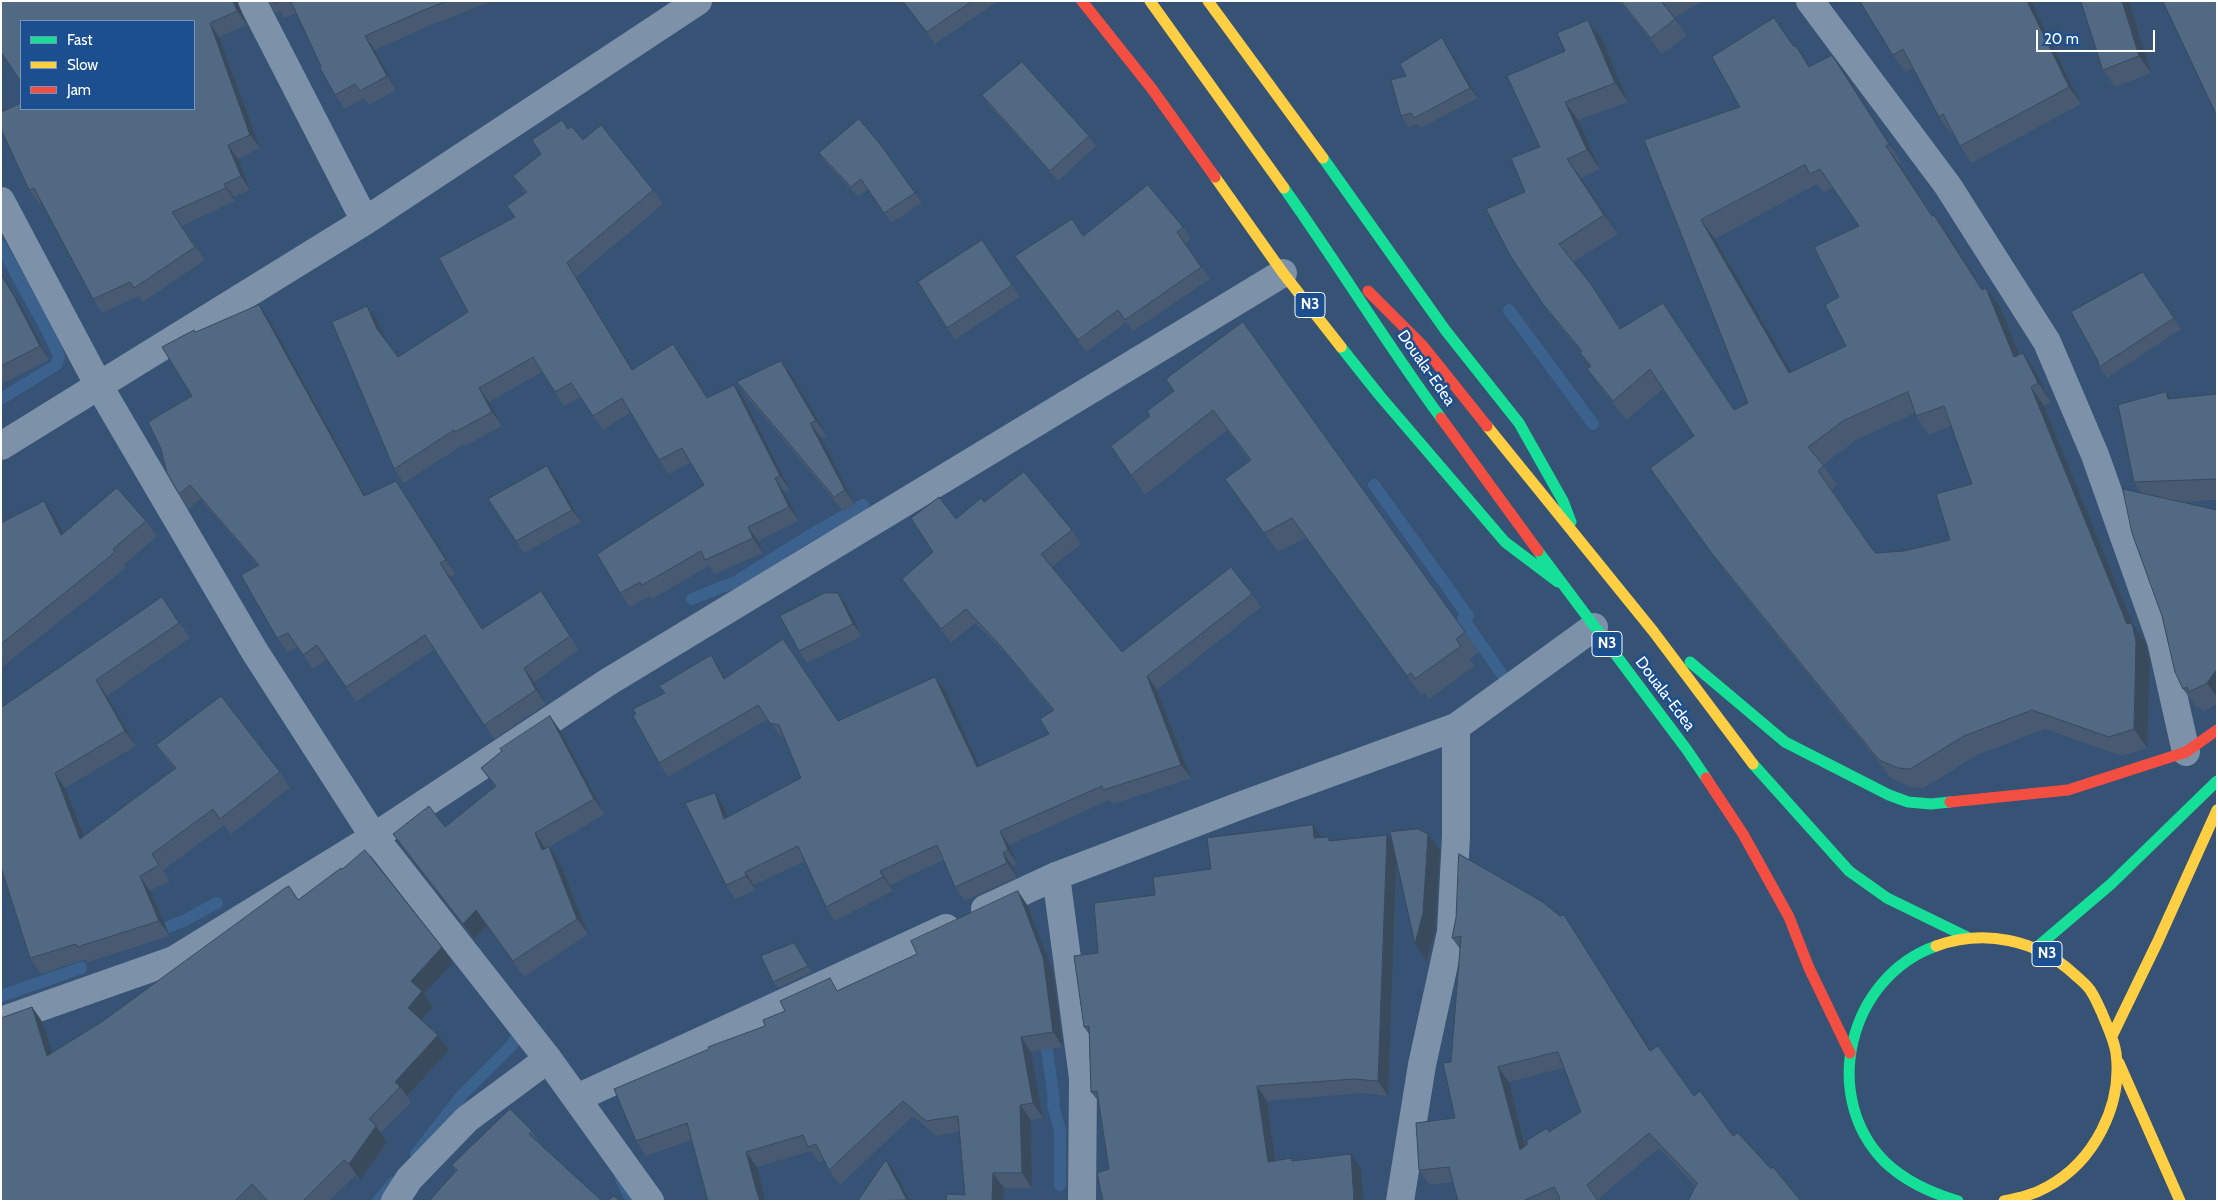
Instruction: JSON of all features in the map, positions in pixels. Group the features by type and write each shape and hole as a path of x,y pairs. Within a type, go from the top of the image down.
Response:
{"main road":[{"name":"N3","path":"1082,1 1152,89 1283,273 1380,396 1505,542 1563,586"},
{"name":"Douala-Edea","path":"1150,1 1332,255 1398,359 1563,586 1688,750 1743,834 1789,917 1810,968 1850,1053"},
{"name":"N3","path":"1208,1 1296,120 1446,331 1519,423 1562,501 1576,535"},
{"name":"Douala-Edea","path":"1332,255 1423,346 1653,631 1763,777 1849,871 1887,898 1967,937"},
{"path":"1653,631 1785,742 1908,802 1931,804 2068,790 2186,752 2217,730"},
{"path":"2036,948 2111,884 2217,781"},
{"path":"2112,1036 2158,941 2217,810"},
{"name":"N3","path":"1958,1201 1928,1196 1899,1174 1876,1150 1859,1121 1850,1088 1850,1053 1859,1019 1876,988 1901,964 1932,946 1967,937 2002,938 2036,948 2067,966 2091,991 2112,1036 2116,1057 2115,1092 2105,1126 2086,1156 2060,1179 2028,1196 2004,1201"},
{"name":"N3","path":"2116,1057 2180,1201"}],"street":[{"path":"252,1 365,221"},
{"path":"1,446 365,221 698,1"},
{"path":"1810,1 1948,186 2047,342 2095,455 2161,641 2186,752"},
{"path":"1,201 99,386 255,652 374,837 548,1059 650,1201"},
{"path":"1,1021 174,960 374,837 608,682 1283,273"},
{"path":"577,1098 1056,876 1456,728 1594,627"},
{"path":"1400,1201 1422,1065 1451,932 1456,837 1456,728"},
{"path":"1056,876 1083,1078 1082,1201"},
{"path":"395,1201 409,1179 467,1119 548,1059"}],"building":[{"path":"1,1 233,1 237,11 210,23 250,135 228,145 241,176 224,184 226,188 172,212 195,247 134,288 130,282 93,299 34,188 29,190 1,129 1,112 20,103 20,110 195,110 195,20 20,20 20,80 1,52"},
{"path":"291,1 447,1 365,36 387,76 360,91 355,84 335,95 320,68"},
{"path":"903,1 972,1 927,32"},
{"path":"1621,1 1663,1 1675,19 1651,38"},
{"path":"1860,1 2027,1 2069,87 1960,146 1943,114 1939,117 1903,49 1893,55"},
{"path":"2081,1 2122,1 2139,56 2103,70"},
{"path":"2163,1 2217,1 2217,116"},
{"path":"1774,18 1794,47 1796,46 1809,67 1832,55 1889,144 1886,146 1932,216 1934,215 1982,290 1986,288 2014,357 2023,353 2038,383 2031,387 2127,624 2131,623 2133,627 2136,642 2134,729 2109,737 2032,710 1964,736 1910,769 1898,768 1879,760 1710,551 1650,468 1694,436 1650,369 1613,401 1587,369 1591,366 1580,353 1582,351 1543,304 1511,257 1486,209 1525,192 1511,158 1540,147 1507,76 1565,51 1557,33 1588,20 1615,83 1565,102 1587,150 1567,159 1604,215 1559,244 1590,283 1620,329 1663,303 1734,410 1748,403 1644,140 1740,107 1712,57","holes":["1805,165 1810,174 1820,169 1859,226 1814,247 1839,297 1825,305 1846,346 1789,373 1701,220","1908,392 1916,416 1944,406 1972,484 1936,494 1950,540 1904,551 1875,553 1818,471 1824,466 1808,447 1843,421"]},
{"path":"1442,38 1470,88 1414,118 1411,113 1401,116 1391,80 1406,76 1400,64"},
{"path":"1022,62 1089,136 1050,171 982,95"},
{"path":"859,119 883,148 915,193 884,213 861,179 851,187 819,153"},
{"path":"562,120 568,129 572,127 583,140 601,125 653,190 567,263 632,370 673,344 707,398 734,385 780,476 775,478 789,507 748,527 753,538 705,560 701,551 642,585 640,582 620,593 597,554 704,485 682,448 659,460 622,398 593,416 571,383 555,392 533,357 479,388 492,412 455,432 454,430 394,469 332,322 367,306 377,329 398,357 468,312 439,258 515,217 507,206 527,192 513,176 541,154 532,140"},
{"path":"1148,185 1183,227 1177,232 1201,267 1125,320 1118,310 1078,340 1015,256 1072,219 1083,236"},
{"path":"982,240 1012,285 947,328 918,282"},
{"path":"2143,272 2174,318 2099,367 2098,361 2071,312"},
{"path":"1,275 40,346 1,366"},
{"path":"259,305 364,496 396,481 446,560 440,563 482,629 541,591 570,636 524,668 536,690 484,725 425,635 346,687 317,645 303,655 288,633 277,638 241,575 259,565 190,485 179,494 167,473 161,449 148,422 192,396 162,347 194,330 195,332"},
{"path":"1243,322 1465,632 1456,639 1461,646 1415,679 1411,673 1407,676 1292,518 1264,533 1225,479 1251,460 1213,410 1131,475 1111,446 1150,416 1147,411 1174,391 1166,379"},
{"path":"781,361 816,421 810,423 845,490 834,497 737,382"},
{"path":"2166,392 2168,399 2217,394 2217,479 2134,482 2118,405"},
{"path":"547,466 572,510 516,541 488,499"},
{"path":"1024,472 1072,530 1041,554 1122,652 1231,567 1252,594 1147,676 1181,765 1103,790 1102,786 1000,831 1008,850 1003,853 1007,863 955,887 937,845 880,871 883,877 826,907 798,846 745,872 746,876 726,885 685,803 715,793 724,819 801,778 779,725 770,723 758,705 659,763 633,716 636,714 633,709 665,693 659,686 711,655 724,679 783,639 838,721 935,677 977,767 1049,734 1040,719 1054,710 998,643 966,609 941,629 902,579 933,552 911,518 939,497 956,519 981,498 984,502"},
{"path":"117,488 146,521 113,549 115,552 1,644 1,523 44,501 61,535"},
{"path":"2123,489 2217,510 2217,669 2207,683 2189,692 2187,687 2183,689 2175,672 2162,616 2132,533"},
{"path":"825,593 838,593 853,624 799,651 780,616"},
{"path":"162,597 179,623 96,680 125,731 55,773 80,839 176,768 156,745 221,696 280,772 220,819 213,809 152,854 159,865 140,876 159,921 77,947 76,944 30,958 1,867 1,708"},
{"path":"550,716 594,799 535,833 542,850 549,847 577,919 513,961 476,910 463,924 393,834 429,806 445,827 496,786 481,768 502,751 500,749"},
{"path":"1313,825 1314,838 1329,837 1329,841 1387,835 1378,1081 1354,1079 1257,1086 1268,1162 1292,1158 1292,1161 1351,1154 1354,1201 1103,1201 1097,1173 1109,1169 1097,1091 1091,1092 1089,1026 1084,1027 1074,956 1098,953 1094,903 1155,895 1153,877 1211,869 1207,838"},
{"path":"1418,829 1428,834 1423,913 1415,944 1390,832"},
{"path":"365,850 442,947 411,981 422,991 408,1008 438,1035 395,1082 400,1087 369,1119 376,1126 349,1164 344,1160 303,1201 268,1201 252,1184 235,1201 1,1201 1,1018 32,1007 47,1056 103,1021 285,888 289,886 298,900"},
{"path":"1459,854 1541,901 1560,916 1564,915 1650,1051 1658,1046 1694,1096 1700,1091 1733,1136 1738,1133 1771,1169 1773,1167 1801,1201 1688,1201 1697,1183 1649,1133 1587,1185 1598,1201 1559,1201 1560,1198 1554,1187 1523,1201 1458,1201 1449,1167 1419,1170 1416,1123 1455,1118 1443,1063 1451,1062 1461,936 1452,938 1456,918","holes":["1558,1052 1581,1112 1549,1132 1547,1128 1526,1141 1528,1144 1520,1150 1498,1067"]},
{"path":"1018,891 1043,957 1053,1032 1021,1037 1033,1103 1020,1105 1022,1173 993,1173 992,1201 946,1201 947,1194 965,1195 958,1116 926,1121 903,1101 829,1170 816,1144 808,1147 803,1135 746,1152 760,1201 708,1201 687,1123 636,1141 614,1089 709,1049 708,1047 765,1026 763,1020 785,1011 780,1001 830,978 837,991 917,954 911,941"},
{"path":"794,943 808,966 773,982 761,956"},
{"path":"510,1109 532,1131 529,1134 602,1201 429,1201 457,1170 452,1165"},
{"path":"886,1160 907,1200 858,1201"},
{"path":"614,1196 620,1201 608,1201"}],"waterway":[{"path":"1,246 59,356 56,365 1,399"},
{"path":"1509,310 1593,424"},
{"path":"1374,485 1468,616 1463,619 1504,677"},
{"path":"692,599 737,581 863,505"},
{"path":"152,934 185,920 217,903"},
{"path":"1,996 81,968"},
{"path":"416,1154 463,1094 512,1045 520,1031 519,1025"},
{"path":"1047,1050 1054,1100 1053,1105 1060,1131 1060,1185"},
{"path":"621,1179 632,1201"},
{"path":"378,1201 393,1183"}],"traffic: fast":[{"path":"1323,158 1446,331 1519,423 1563,501 1571,522"},
{"path":"1284,188 1441,418"},
{"path":"1341,347 1380,396 1505,542 1558,582"},
{"path":"1538,551 1706,778"},
{"path":"1690,662 1785,742 1889,795 1908,802 1931,804 1950,802"},
{"path":"1753,764 1849,871 1887,898 1967,937"},
{"path":"2036,948 2111,884 2217,781"},
{"path":"1936,946 1906,961 1882,984 1864,1011 1853,1041 1849,1073 1853,1105 1865,1135 1885,1162 1919,1186 1958,1201"}],"traffic: slow":[{"path":"1150,1 1284,188"},
{"path":"1208,1 1323,158"},
{"path":"1215,177 1283,273 1341,347"},
{"path":"1487,426 1653,631 1753,764"},
{"path":"2112,1036 2158,941 2217,810"},
{"path":"1936,946 1972,938 1991,938 2026,945 2043,952 2059,962 2088,988 2095,998 2114,1043 2117,1073 2115,1092 2110,1112 2102,1130 2091,1147 2079,1163 2047,1187 2031,1194 2004,1201"},
{"path":"2119,1063 2180,1201"}],"traffic: jam":[{"path":"1082,1 1152,89 1215,177"},
{"path":"1368,291 1423,346 1487,426"},
{"path":"1441,418 1538,551"},
{"path":"1950,802 2068,790 2186,752 2217,730"},
{"path":"1706,778 1743,834 1789,917 1809,968 1850,1053"}]}
